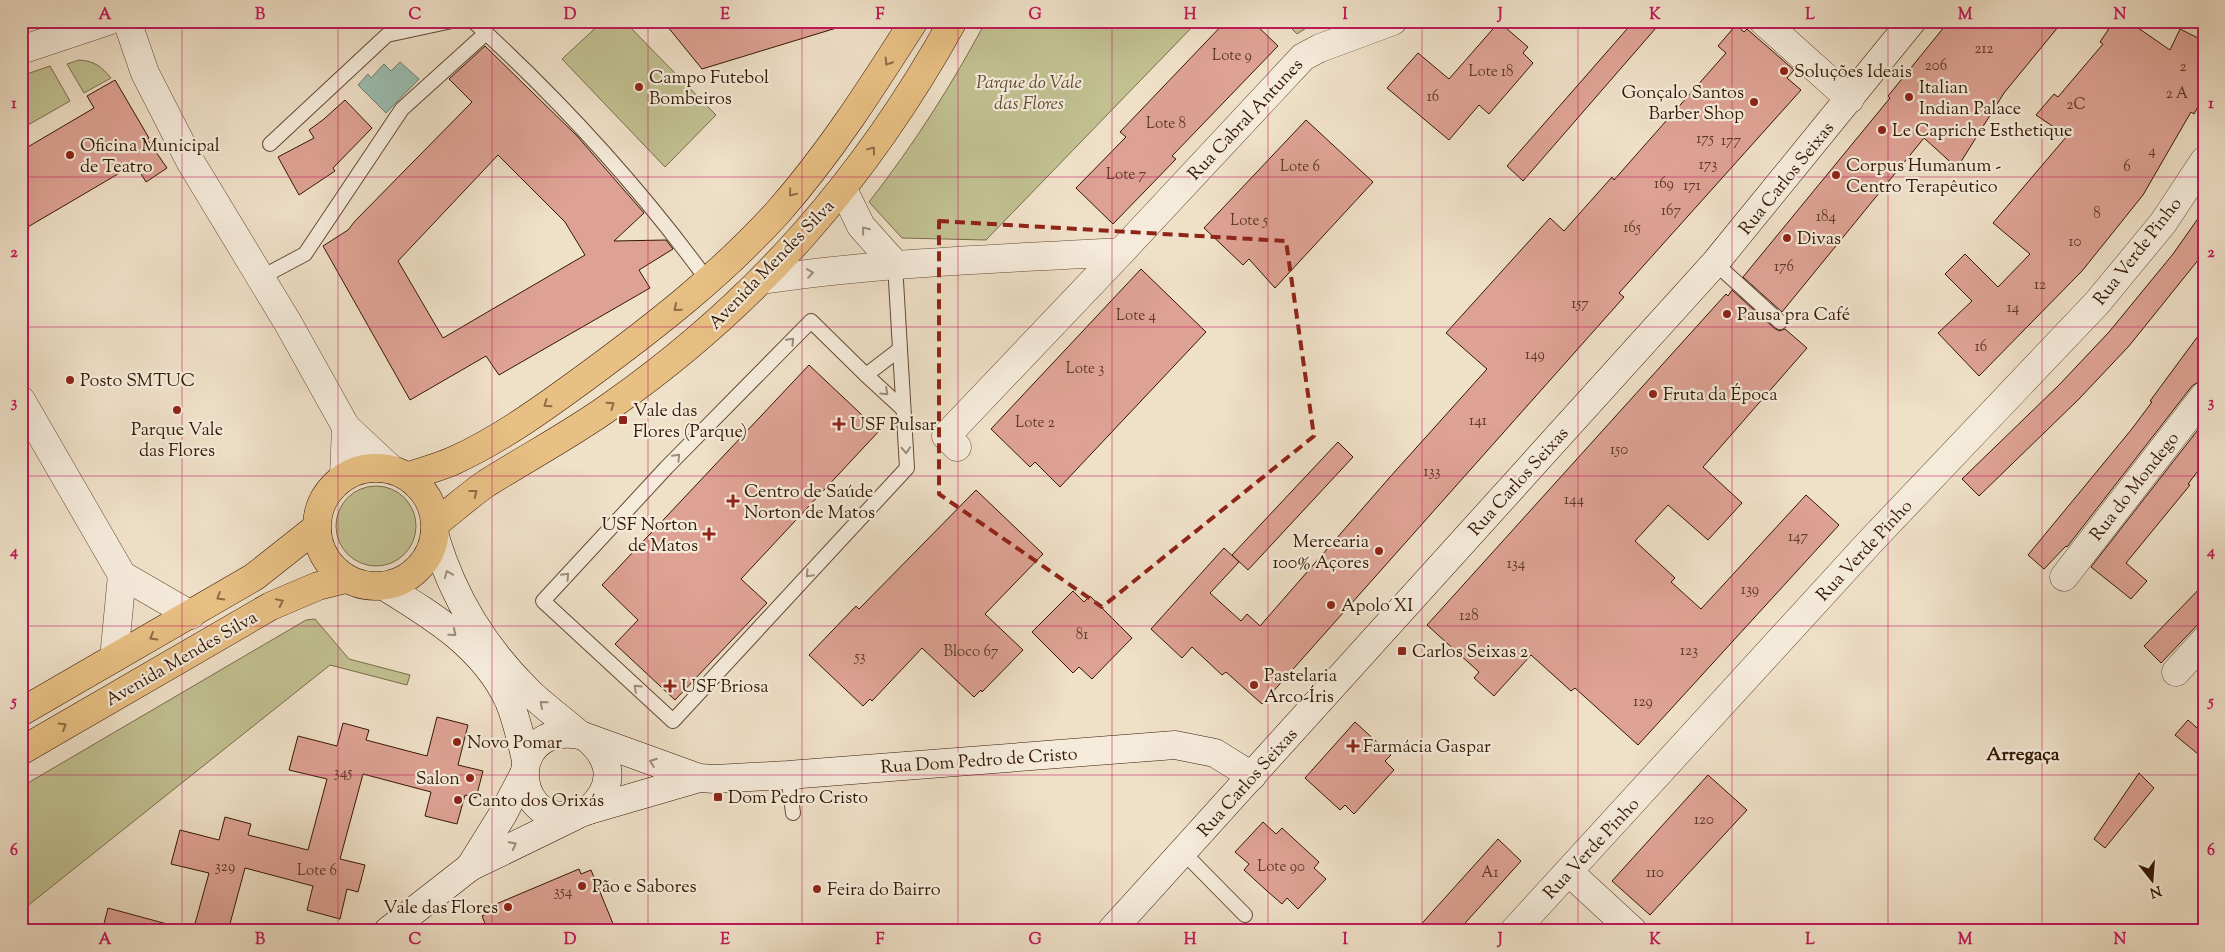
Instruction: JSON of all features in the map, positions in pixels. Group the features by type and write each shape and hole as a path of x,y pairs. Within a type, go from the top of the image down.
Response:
{"main road":[{"name":"Avenida Mendes Silva","path":"914,21 863,100 778,212 708,281 635,342 534,413 484,445 454,460 400,472 375,467 359,470 344,476 329,490 319,508 316,528 320,548 331,565 346,579 371,586 384,586 402,581 418,570 429,555 436,530 485,484 590,420 652,376 714,326 762,280 843,189 881,139 921,78 953,21"},
{"path":"400,472 422,488 432,503 436,530"},
{"name":"Avenida Mendes Silva","path":"21,712 254,577 316,528"},
{"name":"Avenida Mendes Silva","path":"21,751 271,606 310,589 346,579"}],"street":[{"path":"21,50 108,21"},
{"path":"127,21 145,73 190,161 346,427 400,472"},
{"name":"Rua Cabral Antunes","path":"957,447 946,436 1121,252 1302,57 1320,48 1393,21"},
{"path":"1763,21 1850,99"},
{"name":"Rua Carlos Seixas","path":"1112,931 1715,264 1912,21"},
{"name":"Rua Verde Pinho","path":"1514,931 1869,543 2097,304 2163,223 2204,161"},
{"path":"843,189 861,226 895,264"},
{"path":"762,280 826,270 895,264 1121,252"},
{"name":"Rua do Mondego","path":"2064,576 2204,396"},
{"path":"21,400 122,575 191,615"},
{"path":"344,476 346,427"},
{"name":"Rua Dom Pedro de Cristo","path":"436,530 446,572 454,590 479,632 500,660 530,693 599,748 606,760 608,774 606,788 599,801 582,813"},
{"path":"114,658 122,575"},
{"name":"Rua Dom Pedro de Cristo","path":"384,586 436,618 480,658 498,681 509,703 525,767 525,787 530,798 539,808 550,814 562,817 582,813 698,778 788,775 1175,745 1215,753 1252,776"},
{"path":"2176,672 2204,641"},
{"name":"Rua Dom Pedro de Cristo","path":"525,767 532,748 542,740 554,735 567,733 584,737 698,778"},
{"path":"470,867 503,814 525,767"},
{"path":"402,926 470,867 582,813"},
{"path":"1569,872 1633,931"}],"lane":[{"path":"270,144 387,35 452,21"},
{"path":"473,21 524,68 609,156 675,236 708,281"},
{"path":"260,278 305,254 402,109 486,33"},
{"path":"895,264 907,468 673,721 543,601 666,468 811,321 903,409"},
{"path":"1715,264 1780,322"},
{"path":"866,375 900,349"},
{"path":"788,775 793,813"},
{"path":"1183,852 1245,915"}],"highlighted area":[{"path":"939,221 1286,241 1314,436 1102,607 939,494"}],"green space":[{"name":"Campo Futebol Bombeiros","path":"603,21 624,21 716,115 665,167 562,59"},
{"name":"Parque do Vale das Flores","path":"986,21 1198,21 986,240 902,238 869,202 932,114"},
{"path":"1284,21 1317,21 1297,34"},
{"path":"79,60 97,65 111,78 84,93 67,64"},
{"path":"50,66 70,101 21,129 21,76"},
{"path":"376,486 391,489 404,498 413,511 416,526 413,541 404,554 391,563 376,566 361,563 348,554 339,541 336,526 339,511 348,498 361,489"},
{"path":"315,619 349,659 410,675 407,685 330,665 21,911 21,787 306,620"}],"water":[{"path":"400,62 419,79 386,113 358,85 368,74 371,78 384,64 391,71"}],"building":[{"path":"663,21 842,21 843,26 702,69"},
{"path":"1226,21 1252,21 1278,46 1172,156 1176,159 1113,224 1076,188 1126,137 1120,132"},
{"path":"1634,21 1662,21 1523,181 1507,166"},
{"path":"1949,21 2063,21 2004,93 1957,168 1924,138 1782,312 1743,277 1890,98 1888,96"},
{"path":"2114,21 2128,21 2170,50 2180,29 2204,41 2204,95 2194,114 2191,112 2143,195 2082,271 1979,376 1938,333 1972,301 1945,274 1965,254 1998,287 2030,254 1993,223 2067,136 2036,115 2054,94 2058,97 2103,44 2100,42"},
{"path":"1499,22 1528,47 1523,53 1533,63 1489,114 1479,105 1449,140 1387,88 1418,53 1449,79"},
{"path":"1736,25 1744,32 1747,29 1794,70 1787,78 1801,90 1619,293 1624,297 1262,704 1226,672 1222,675 1192,647 1182,658 1151,629 1224,548 1239,562 1210,593 1241,621 1247,614 1260,626 1487,369 1446,333 1550,218 1564,231 1612,177 1614,180 1726,53 1718,46"},
{"path":"485,46 577,136 644,213 614,241 666,240 673,249 639,270 650,288 499,375 486,356 410,400 323,246 348,230 472,102 449,79","holes":["498,155 565,222 585,255 443,338 398,261"]},
{"name":"Oficina Municipal de Teatro","path":"115,80 149,138 147,139 167,168 146,182 135,164 21,231 21,151 94,108 87,96"},
{"path":"345,100 372,128 333,168 335,171 299,195 278,157 314,138 309,130"},
{"path":"1306,120 1373,182 1275,288 1249,259 1243,265 1204,228"},
{"path":"2204,210 2204,252 2199,259 2129,346 2079,399 1979,496 1962,479 2059,385 2109,332 2173,254"},
{"path":"1141,269 1206,332 1060,487 1035,462 1030,467 991,429"},
{"path":"1732,290 1774,328 1779,331 1785,329 1807,348 1703,467 1742,503 1708,540 1668,505 1635,541 1675,578 1671,582 1701,609 1806,495 1839,525 1638,745 1575,688 1571,691 1531,655 1494,696 1474,678 1479,672 1427,625 1726,294 1728,296"},
{"path":"2204,328 2204,381 2192,386 2067,547 2044,569 2028,555 2131,430"},
{"path":"809,365 879,431 741,579 767,603 675,700 615,644 638,620 602,585"},
{"path":"2204,422 2204,463 2188,484 2190,485 2126,563 2147,581 2131,599 2091,567"},
{"path":"1338,442 1353,457 1248,570 1232,555"},
{"path":"976,490 1043,554 985,614 1023,650 982,692 981,690 974,697 922,648 872,701 870,699 863,706 809,655 856,606 859,609"},
{"path":"2204,584 2204,618 2161,663 2144,646"},
{"path":"1073,591 1084,602 1090,596 1132,638 1092,679 1079,667 1073,673 1032,632"},
{"path":"437,717 468,725 458,765 483,771 476,798 465,795 457,824 425,816 431,792 363,774 340,859 365,865 358,892 347,889 340,919 307,910 313,886 245,868 228,931 193,931 209,873 171,864 180,830 219,840 225,817 251,824 248,835 308,850 327,779 289,770 298,736 337,746 343,723 369,730 366,740 427,756"},
{"path":"2188,720 2204,734 2204,759 2175,735"},
{"path":"1355,722 1391,755 1385,761 1394,770 1354,814 1345,805 1340,810 1305,778"},
{"path":"2139,773 2154,788 2105,848 2094,839"},
{"path":"1708,775 1747,810 1650,915 1612,881"},
{"path":"1263,822 1276,834 1282,828 1319,862 1314,868 1326,879 1298,909 1287,898 1282,904 1267,891 1244,870 1249,864 1235,852"},
{"path":"1498,839 1521,861 1458,931 1415,931"},
{"path":"579,869 581,874 591,870 616,931 488,931 482,916 491,912 489,907"},
{"path":"108,908 167,924 166,931 102,931"}],"place":[{"name":"Soluções Ideais","path":"1784,71"},
{"name":"Campo Futebol Bombeiros","path":"639,87"},
{"name":"Italian Indian Palace","path":"1909,97"},
{"name":"Gonçalo Santos Barber Shop","path":"1754,102"},
{"name":"Le Capriche Esthetique","path":"1882,130"},
{"name":"Oficina Municipal de Teatro","path":"70,155"},
{"name":"Corpus Humanum - Centro Terapêutico","path":"1836,175"},
{"name":"Divas","path":"1787,238"},
{"name":"Pausa pra Café","path":"1727,314"},
{"name":"Posto SMTUC","path":"70,380"},
{"name":"Fruta da Época","path":"1653,394"},
{"name":"Parque Vale das Flores","path":"177,410"},
{"name":"Vale das Flores (Parque)","path":"623,420"},
{"name":"USF Pulsar","path":"839,424"},
{"name":"Centro de Saúde Norton de Matos","path":"733,501"},
{"name":"USF Norton de Matos","path":"709,534"},
{"name":"Mercearia 100% Açores","path":"1379,551"},
{"name":"Apolo XI","path":"1331,605"},
{"name":"Carlos Seixas 2","path":"1402,651"},
{"name":"Pastelaria Arco-Íris","path":"1254,685"},
{"name":"USF Briosa","path":"670,686"},
{"name":"Novo Pomar","path":"457,742"},
{"name":"Farmácia Gaspar","path":"1353,746"},
{"name":"Salon","path":"470,778"},
{"name":"Dom Pedro Cristo","path":"718,797"},
{"name":"Canto dos Orixás","path":"458,800"},
{"name":"Pão e Sabores","path":"582,886"},
{"name":"Feira do Bairro","path":"817,889"},
{"name":"Vale das Flores","path":"508,907"}],"district":[{"name":"Arregaça","path":"2023,753"}]}
